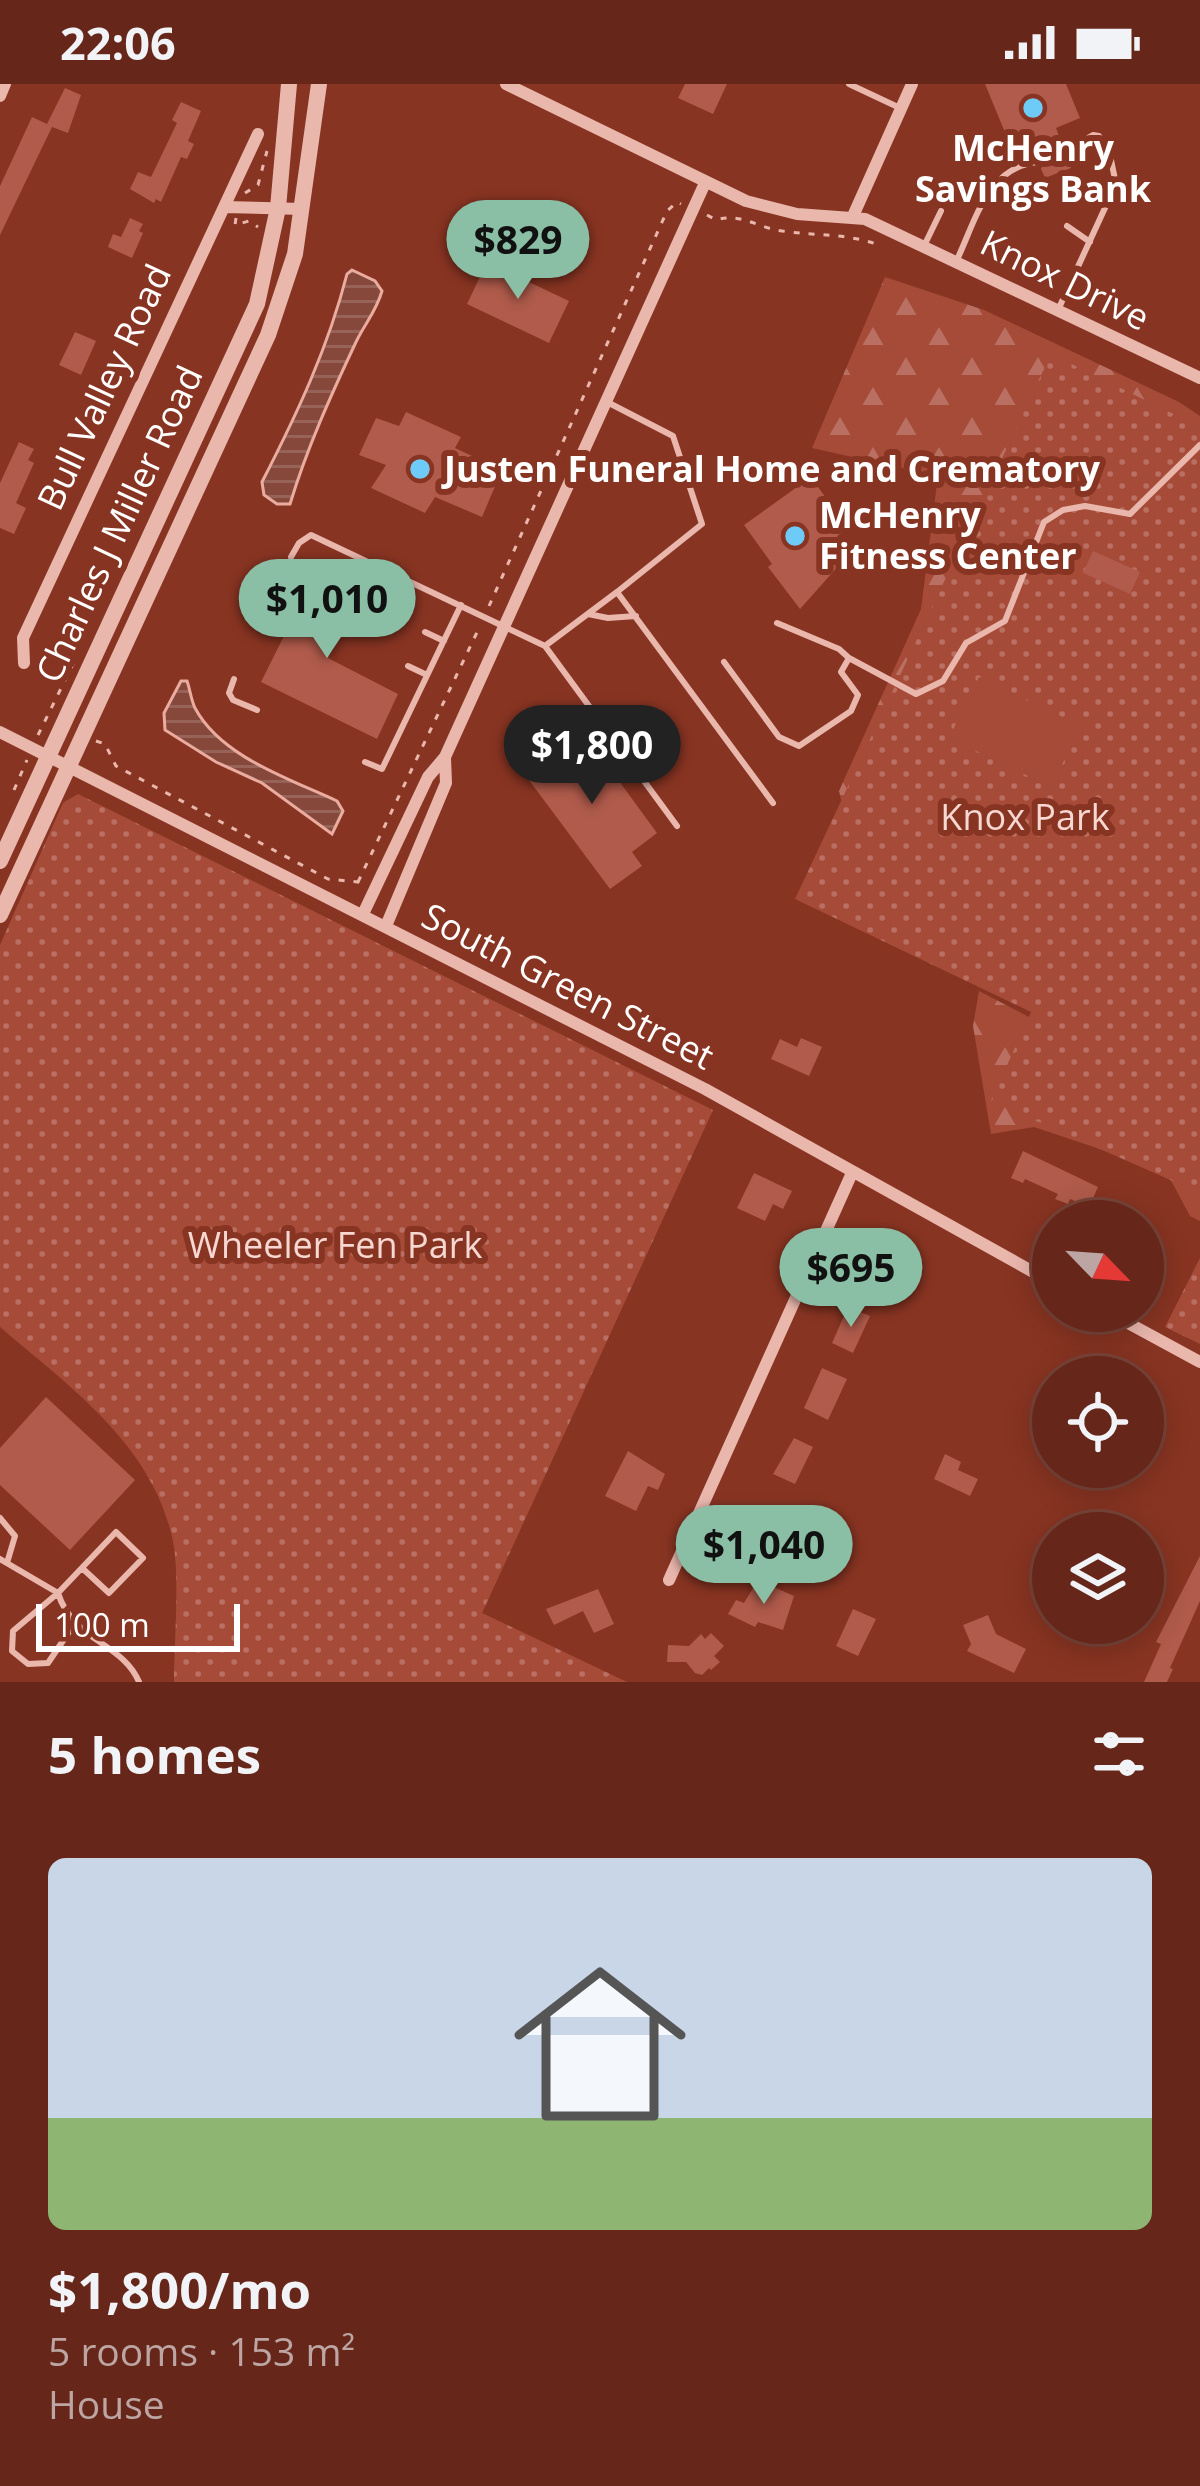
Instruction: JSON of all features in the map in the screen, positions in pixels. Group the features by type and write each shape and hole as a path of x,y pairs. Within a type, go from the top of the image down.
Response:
{"street":[{"path":"0,95 5,84"},
{"path":"278,208 289,84"},
{"path":"0,915 268,335 295,254 319,84"},
{"name":"Knox Drive","path":"506,84 746,201 797,214 854,216 1200,378"},
{"path":"854,216 913,84"},
{"name":"Bull Valley Road","path":"24,663 23,638 231,207 258,134"},
{"path":"363,914 428,777 445,757 705,182"},
{"path":"231,207 303,209"},
{"name":"Charles J Miller Road","path":"0,862 257,304 278,208"},
{"name":"South Green Street","path":"0,732 705,1089 1032,1271"},
{"path":"386,926 446,783 445,757"},
{"path":"669,1580 852,1174"},
{"path":"1145,1332 1200,1362"}],"lane":[{"path":"849,84 901,108"},
{"path":"1058,310 1116,184 1110,155 1099,136 1065,152"},
{"path":"956,262 997,178 1010,168 1038,162"},
{"path":"924,246 941,211"},
{"path":"1067,226 1090,242"},
{"path":"545,646 702,524 674,436 606,401"},
{"path":"777,623 839,649 916,694 943,681 966,643 1005,621 1044,522 1063,510 1085,506 1130,514 1200,445"},
{"path":"292,557 298,543 311,535 545,646 677,826"},
{"path":"617,592 773,803"},
{"path":"365,762 382,769 461,605"},
{"path":"588,614 636,616"},
{"path":"424,632 444,641"},
{"path":"724,662 778,737 799,746 850,711 858,695 841,672 849,658"},
{"path":"408,666 427,675"},
{"path":"234,679 229,693 233,700 257,710"},
{"path":"0,1518 15,1536 4,1561 58,1593 65,1615 133,1668 139,1682"},
{"path":"75,1623 48,1664 28,1664 12,1651 13,1631 58,1593 116,1532 142,1558 109,1594 82,1568"}],"path":[{"path":"260,229 249,221 235,224 231,207 258,185 267,150"},
{"path":"62,726 46,717 75,659"},
{"path":"84,736 105,744 116,766 173,797 328,879 358,882"}],"green space":[{"name":"Knox Park","path":"885,277 984,310 1200,416 1200,857 849,831 839,791 921,609 938,476 812,448"},
{"name":"Knox Park","path":"1051,354 1200,427 1200,1193 991,1101 1031,1012 795,899"},
{"path":"979,677 1081,726 1051,787 949,738"},
{"name":"Wheeler Fen Park","path":"78,794 713,1110 482,1613 627,1682 174,1682 175,1556 163,1507 128,1447 105,1421 0,1327 0,945 63,803"},
{"path":"979,991 1052,1029 1200,1005 1200,1221 1190,1216 1166,1171 1034,1127 991,1134 973,1026"},
{"path":"1200,1258 1200,1344 1165,1327"}],"shaded area":[{"path":"352,270 375,281 382,291 329,402 290,504 277,504 264,495 262,482 310,380"},
{"path":"181,681 187,681 195,708 222,740 258,765 337,801 343,811 332,834 262,783 216,762 165,730 164,713"}],"building":[{"path":"685,84 727,84 713,114 678,98"},
{"path":"985,84 1066,84 1080,118 1056,128 1062,144 1058,152 1068,158 1071,168 1045,178 1041,169 1045,159 1036,155 1030,139 1011,147"},
{"path":"65,88 81,95 68,133 52,127 0,235 0,186 32,117 47,124"},
{"path":"181,102 201,111 188,141 194,144 187,159 181,157 161,202 156,199 154,203 130,189 138,172 151,177 177,123 172,120"},
{"path":"130,218 143,224 132,258 108,247 113,234 121,237"},
{"path":"487,262 569,301 549,343 467,304"},
{"path":"75,332 96,341 81,375 59,365"},
{"path":"406,412 461,437 455,448 502,470 482,517 435,497 425,513 371,488 386,465 359,455 376,418 399,426"},
{"path":"19,442 34,449 28,460 34,463 16,503 26,508 14,534 0,528 0,483"},
{"path":"811,477 848,529 837,536 849,554 800,609 744,525"},
{"path":"1093,551 1140,572 1130,594 1083,573"},
{"path":"318,568 360,589 328,658 398,694 377,739 261,682"},
{"path":"581,729 657,833 632,852 642,866 610,889 523,772"},
{"path":"801,1038 822,1047 809,1076 771,1059 780,1039 797,1047"},
{"path":"1023,1151 1098,1187 1092,1200 1058,1200 1058,1194 1011,1178"},
{"path":"754,1173 792,1191 783,1209 773,1204 765,1221 737,1208"},
{"path":"881,1241 901,1250 887,1278 878,1274 873,1284 859,1278"},
{"path":"848,1307 870,1316 853,1353 832,1343"},
{"path":"822,1368 847,1379 828,1420 804,1408"},
{"path":"46,1397 135,1480 70,1550 0,1485 0,1448"},
{"path":"794,1438 813,1447 795,1484 773,1474"},
{"path":"628,1451 665,1474 658,1490 648,1486 636,1511 605,1496"},
{"path":"945,1454 961,1462 958,1470 978,1479 970,1496 934,1479"},
{"path":"797,1515 826,1528 815,1555 825,1559 820,1571 781,1554 758,1564 742,1556 752,1536 760,1540 773,1533 786,1539"},
{"path":"1200,1556 1200,1601 1173,1669 1167,1682 1144,1682 1164,1644 1164,1626"},
{"path":"758,1580 794,1596 783,1630 758,1622 755,1627 728,1614 736,1600 744,1603"},
{"path":"598,1589 614,1624 594,1633 583,1611 554,1625 546,1609"},
{"path":"853,1609 876,1619 858,1656 836,1646"},
{"path":"988,1615 996,1634 1026,1649 1014,1673 967,1651 971,1644 963,1625"},
{"path":"711,1633 724,1646 714,1656 720,1662 711,1670 702,1675 686,1662 667,1662 668,1645 689,1646 701,1634 705,1639"}],"place":[{"name":"McHenry Savings Bank","path":"1033,108"},
{"name":"Justen Funeral Home and Crematory","path":"420,469"},
{"name":"McHenry Fitness Center","path":"795,536"}]}
